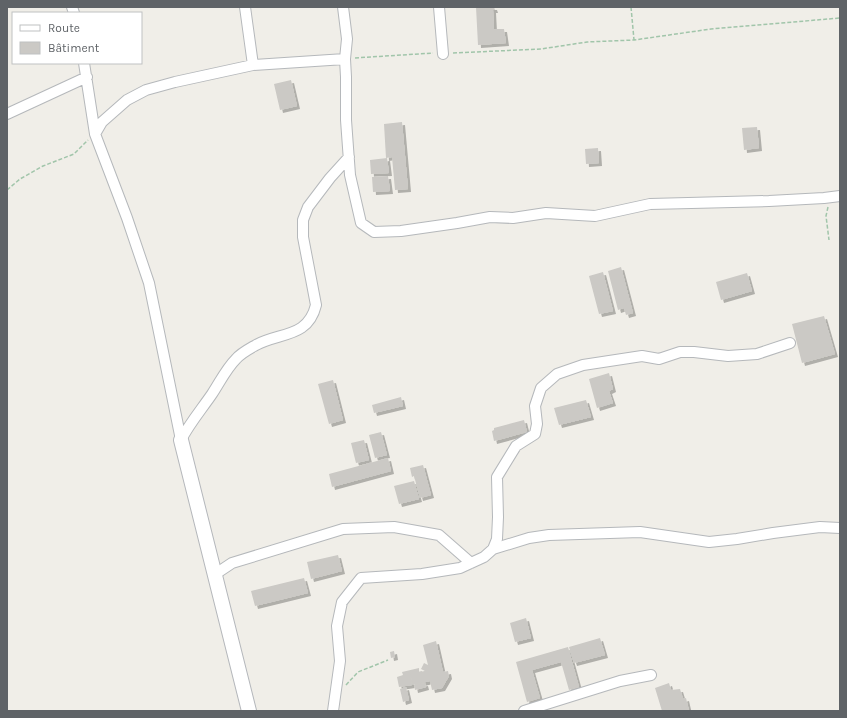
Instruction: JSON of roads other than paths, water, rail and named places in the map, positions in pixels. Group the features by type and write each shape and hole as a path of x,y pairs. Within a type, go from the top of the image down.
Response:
{"street":[{"path":"245,7 253,65"},
{"path":"343,7 347,39 345,59 346,120 350,175 361,223 374,232 401,231 490,217 513,218 546,213 595,216 650,204 769,201 835,196"},
{"path":"439,7 443,54"},
{"path":"94,134 102,122 127,100 146,90 253,65 345,59"},
{"path":"84,64 94,134 127,218 149,283 181,440 249,711"},
{"path":"7,114 87,77"},
{"path":"181,440 188,427 237,357 258,344 298,331 309,322 314,314 316,305 303,237 303,220 308,207 330,178 349,157"},
{"path":"493,549 497,539 497,477 516,446 535,434 535,406 541,388 557,374 583,366 642,356 659,359 680,352 728,356 757,354 790,343"},
{"path":"214,576 232,563 343,529 394,527 439,535 471,563"},
{"path":"333,711 340,661 337,626 342,602 361,578 422,574 460,568 484,557 493,549 528,538 549,535 640,532 709,542 773,533 820,528 840,528"},
{"path":"524,711 620,681 651,675"}]}
